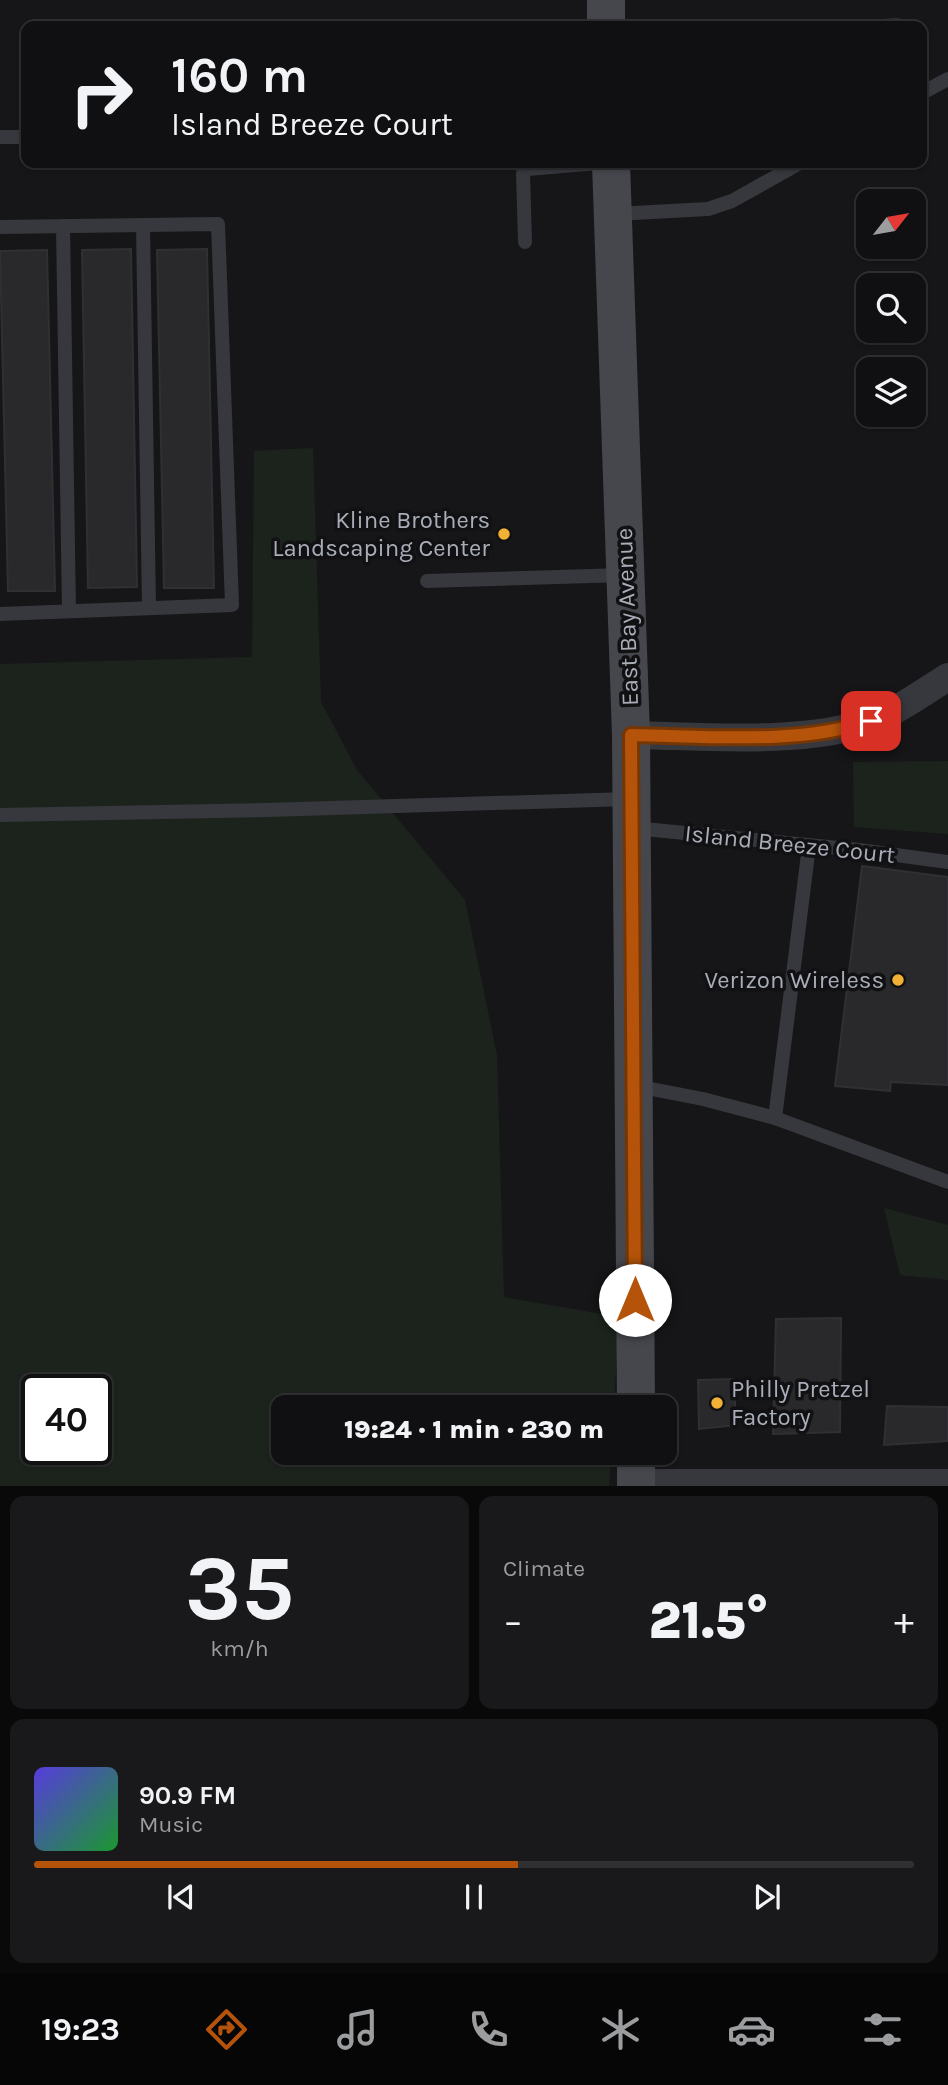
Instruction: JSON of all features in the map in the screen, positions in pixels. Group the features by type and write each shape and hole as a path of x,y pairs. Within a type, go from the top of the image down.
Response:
{"street":[{"path":"606,0 606,21"},
{"name":"East Bay Avenue","path":"611,168 631,735 636,1395"},
{"path":"631,735 761,736 844,730 893,712 948,677"},
{"path":"636,1474 948,1483"}],"lane":[{"path":"927,90 948,79"},
{"path":"0,137 21,137"},
{"path":"525,242 523,173 527,169 539,168"},
{"path":"614,214 708,209 732,201 791,168"},
{"path":"0,227 218,224 232,605 0,614"},
{"path":"143,225 149,608"},
{"path":"63,226 69,611"},
{"path":"427,581 625,575"},
{"name":"Island Breeze Court","path":"0,815 268,810 632,813 809,846 948,862"},
{"path":"775,1118 809,846"},
{"path":"635,1086 703,1099 775,1118 948,1182"}],"shaded area":[{"path":"898,18 906,21 852,21"},
{"path":"313,448 321,702 357,770 465,900 497,1055 504,1297 619,1317 615,1395 271,1395 271,1465 610,1465 609,1486 0,1486 0,664 252,657 254,451"},
{"path":"948,761 948,834 854,827 853,762"},
{"path":"884,1208 948,1225 948,1280 900,1275"}],"building":[{"path":"131,249 137,587 88,588 82,250"},
{"path":"207,249 214,588 164,588 157,250"},
{"path":"47,250 55,591 8,591 0,251"},
{"name":"Verizon Wireless","path":"862,866 948,877 948,1085 891,1082 890,1091 835,1086"},
{"path":"841,1318 840,1432 773,1434 776,1319"},
{"name":"Philly Pretzel Factory","path":"734,1379 736,1425 699,1429 698,1380"},
{"path":"887,1406 948,1407 948,1441 884,1445"}],"place":[{"name":"Kline Brothers Landscaping Center","path":"504,534"},
{"name":"Verizon Wireless","path":"898,980"},
{"name":"Philly Pretzel Factory","path":"717,1403"}],"route":[{"path":"635,1300 631,735 806,734 844,730 871,721"}]}
